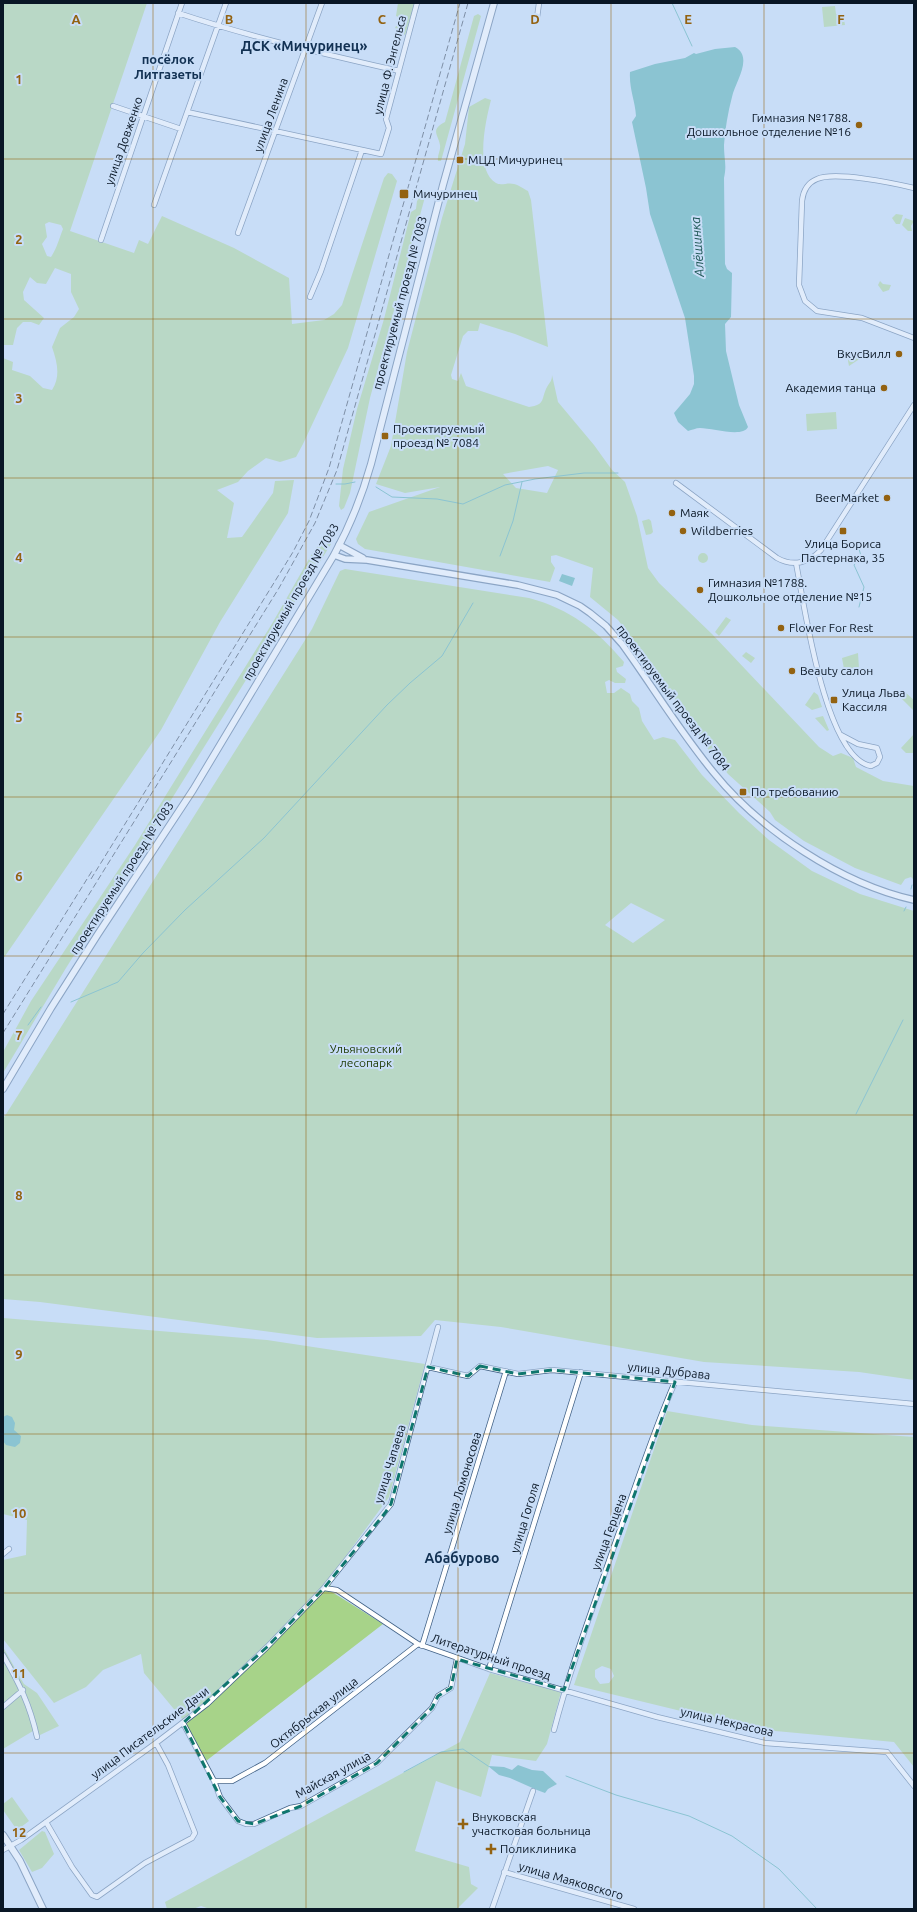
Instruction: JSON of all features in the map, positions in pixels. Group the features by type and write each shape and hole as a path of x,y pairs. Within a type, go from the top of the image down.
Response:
{"main road":[{"name":"проектируемый проезд № 7083","path":"3,1089 50,1008 193,790 334,555 357,507 364,487 439,198 494,3"},
{"path":"3,1835 43,1909"}],"street":[{"name":"улица Довженко","path":"100,240 182,3"},
{"path":"154,204 226,3"},
{"name":"улица Ленина","path":"238,233 322,3"},
{"name":"улица Ф. Энгельса","path":"362,150 381,154 389,128 386,119 416,3"},
{"path":"537,18 539,3"},
{"path":"178,13 218,26 305,49 399,71"},
{"path":"113,106 182,129"},
{"path":"187,112 362,150 321,271 310,297"},
{"path":"914,188 832,176 817,179 810,184 805,190 802,201 799,285 802,296 807,304 817,311 862,318 914,338"},
{"path":"676,483 774,556 783,561 796,563 808,560 821,550 914,405"},
{"name":"проектируемый проезд № 7084","path":"339,545 367,560"},
{"name":"проектируемый проезд № 7084","path":"334,555 538,590 557,595 580,606 606,626 622,644 715,774 734,796 766,825 815,858 840,872 888,892 914,900"},
{"path":"796,563 821,684 829,707 841,735 845,744 861,761 868,765 877,763 880,756 877,748 858,744 841,735"},
{"name":"улица Чапаева","path":"324,1588 390,1504 438,1327"},
{"name":"улица Дубрава","path":"428,1367 468,1376 480,1366 518,1374 552,1370 581,1372 914,1404"},
{"name":"улица Ломоносова","path":"420,1645 506,1371"},
{"name":"улица Гоголя","path":"489,1669 581,1372"},
{"name":"улица Герцена","path":"554,1730 564,1690 659,1420 675,1382"},
{"path":"3,1554 9,1549"},
{"name":"Литературный проезд","path":"324,1588 337,1590 420,1645 489,1669 571,1692"},
{"name":"улица Писательские Дачи","path":"3,1850 46,1822 156,1743 207,1704 268,1647 324,1588"},
{"name":"Октябрьская улица","path":"214,1781 232,1781 265,1763 420,1645"},
{"path":"3,1655 23,1690 38,1737"},
{"name":"Майская улица","path":"183,1723 214,1781 220,1797 238,1821 246,1824 254,1824 307,1802 377,1763 432,1708 438,1696 451,1688 457,1659"},
{"path":"3,1707 23,1690"},
{"name":"улица Некрасова","path":"571,1692 657,1717 765,1743 887,1752 914,1786"},
{"path":"46,1822 72,1867 92,1895 97,1897 145,1864 192,1838 195,1833 168,1765 156,1743"},
{"path":"492,1909 533,1792"},
{"name":"улица Маяковского","path":"504,1872 634,1909"}],"highlighted area":[{"path":"480,1366 518,1374 552,1370 675,1382 564,1690 457,1659 451,1688 438,1696 432,1708 377,1763 301,1806 254,1824 238,1821 220,1797 183,1723 267,1647 324,1588 385,1513 391,1504 428,1367 468,1376"}],"green space":[{"path":"3,3 147,3 70,231 134,253 139,240 148,244 162,216 234,248 289,278 292,324 324,320 334,314 342,305 384,178 388,173 392,174 397,181 348,348 296,457 280,462 266,458 248,471 238,482 217,490 234,503 227,538 242,537 273,493 275,481 294,480 288,513 220,622 161,730 3,959 3,358 13,362 12,370 30,376 43,388 52,390 55,385 57,364 52,347 60,328 74,317 79,309 71,292 71,274 55,268 46,284 37,283 30,277 23,292 24,300 44,318 39,325 31,322 23,322 17,328 13,345 3,345","holes":["49,222 61,225 63,229 55,250 51,257 47,256 42,244 47,237 45,224"]},
{"path":"398,3 415,3 405,35 395,28 396,26 402,27 405,23 404,20 396,16"},
{"path":"835,6 836,14 843,14 845,25 824,27 822,7"},
{"path":"478,14 481,16 441,161 438,161 440,147 436,130 445,122 474,16"},
{"path":"485,98 491,100 483,144 485,167 489,176 496,183 520,186 528,191 531,200 548,347 515,334 480,323 478,331 468,331 463,336 451,375 452,379 458,381 461,373 466,386 529,407 541,403 552,375 558,402 594,445 612,470 625,482 637,516 648,568 659,583 712,634 819,747 833,756 841,753 853,758 856,767 883,781 914,786 914,880 911,877 905,879 901,885 855,868 804,841 775,820 770,812 728,774 708,749 650,662 618,620 590,597 593,568 556,555 551,556 551,562 555,568 550,582 365,549 358,544 356,539 369,512 440,487 405,493 376,484 391,446 407,352 442,218 465,144 469,107","holes":["548,466 558,470 547,493 516,488 503,474"]},
{"path":"420,197 425,197 370,398 350,493 344,508 341,510 339,506 343,469 357,409 384,319 411,212 416,209 417,201"},
{"path":"896,214 903,215 900,224 896,224 892,218"},
{"path":"905,218 914,221 911,226 912,231 908,231 902,225"},
{"path":"880,281 883,284 891,285 889,290 883,292 878,285"},
{"path":"851,351 859,355 861,358 849,366 849,352"},
{"path":"836,412 837,429 807,431 806,414"},
{"path":"649,519 651,521 653,532 646,535 642,521"},
{"path":"328,540 331,544 66,968 3,1073 3,1052 31,1001 135,845 273,622 313,552 320,544"},
{"path":"701,553 705,553 708,558 705,563 701,563 698,560 698,556"},
{"name":"Ульяновский лесопарк","path":"345,569 529,598 557,608 582,622 604,640 624,662 623,666 616,668 617,672 626,679 625,683 615,683 609,680 605,682 607,693 614,693 621,688 630,694 632,701 639,708 642,721 654,740 663,737 675,740 702,775 739,813 769,840 812,871 860,894 914,911 914,1380 859,1372 704,1362 501,1327 435,1320 421,1336 317,1338 40,1302 3,1299 3,1119 312,629 340,571","holes":["631,903 665,920 633,943 605,925"]},
{"path":"726,617 731,620 719,636 715,632"},
{"path":"746,652 755,658 751,663 742,656"},
{"path":"858,653 859,668 844,669 842,658"},
{"path":"814,692 818,695 822,707 812,710 805,705"},
{"path":"906,693 914,700 914,711 901,698"},
{"path":"823,716 829,730 827,731 815,718"},
{"path":"914,734 914,753 906,753 901,748"},
{"path":"3,1318 267,1340 425,1364 389,1497 329,1579 332,1592 383,1624 206,1761 183,1720 144,1673 141,1654 103,1670 86,1687 54,1703 3,1639 3,1560 26,1555 27,1520 3,1514"},
{"path":"667,1411 752,1425 914,1437 914,1767 894,1742 755,1729 574,1685","holes":["602,1666 611,1669 614,1676 609,1683 600,1684 595,1677 595,1670"]},
{"path":"3,1647 24,1684 37,1693 59,1726 40,1735 33,1731 3,1749"},
{"path":"490,1673 561,1692 547,1744 536,1761 492,1755 481,1797 436,1781 415,1851 469,1867 471,1884 478,1888 457,1909 210,1909 201,1906 193,1909 167,1909 165,1902 460,1742"},
{"path":"12,1797 29,1821 17,1830 3,1810 3,1804"},
{"path":"42,1831 45,1832 54,1854 42,1868 32,1872 19,1850"}],"water":[{"path":"735,47 740,51 743,57 743,63 731,103 724,145 725,264 727,269 732,273 731,317 725,324 726,351 739,405 748,427 740,432 727,432 705,428 688,431 678,422 674,413 690,394 694,384 685,318 650,214 632,122 636,116 630,84 630,72 655,64 685,58 694,53 696,54 715,49"},
{"path":"562,574 575,578 572,586 559,581"},
{"path":"7,1415 12,1417 15,1423 14,1430 21,1436 20,1443 15,1447 6,1445 3,1441 3,1417"},
{"path":"518,1765 532,1770 543,1771 557,1784 548,1789 545,1793 510,1778 499,1775 488,1766 504,1767 512,1770"}],"waterway":[{"name":"Алёшинка","path":"672,3 692,46"},
{"path":"376,487 392,497 437,499 463,504 505,485 535,479 584,473 618,473"},
{"path":"336,484 355,482"},
{"path":"500,556 513,521 522,482"},
{"name":"Алёшинка","path":"857,542 861,556 854,565 864,587 859,607"},
{"path":"71,1002 118,982 143,953 185,910 264,838 387,705 442,656 473,603"},
{"path":"911,889 912,885"},
{"path":"904,911 906,907"},
{"path":"28,1025 41,1007"},
{"path":"856,1114 903,1020"},
{"path":"404,1772 441,1752 463,1749 488,1766"},
{"path":"566,1776 616,1795 689,1816 732,1836 779,1869 817,1909"}],"railway":[{"path":"91,879 293,552 309,521 329,468 460,3"},
{"path":"3,1033 279,588 315,523 337,470 468,3"},
{"path":"3,1014 92,871"}],"place":[{"name":"Гимназия №1788. Дошкольное отделение №16","path":"859,125"},
{"name":"МЦД Мичуринец","path":"460,160"},
{"name":"Мичуринец","path":"404,194"},
{"name":"ВкусВилл","path":"899,354"},
{"name":"Академия танца","path":"884,388"},
{"name":"Проектируемый проезд № 7084","path":"385,436"},
{"name":"BeerMarket","path":"887,498"},
{"name":"Маяк","path":"672,513"},
{"name":"Wildberries","path":"683,531"},
{"name":"Улица Бориса Пастернака, 35","path":"843,531"},
{"name":"Гимназия №1788. Дошкольное отделение №15","path":"700,590"},
{"name":"Flower For Rest","path":"781,628"},
{"name":"Beauty салон","path":"792,671"},
{"name":"Улица Льва Кассиля","path":"834,700"},
{"name":"По требованию","path":"743,792"},
{"name":"Внуковская участковая больница","path":"463,1824"},
{"name":"Поликлиника","path":"491,1849"}],"district":[{"name":"ДСК «Мичуринец»","path":"304,46"},
{"name":"посёлок Литгазеты","path":"168,66"},
{"name":"Абабурово","path":"462,1558"}]}
